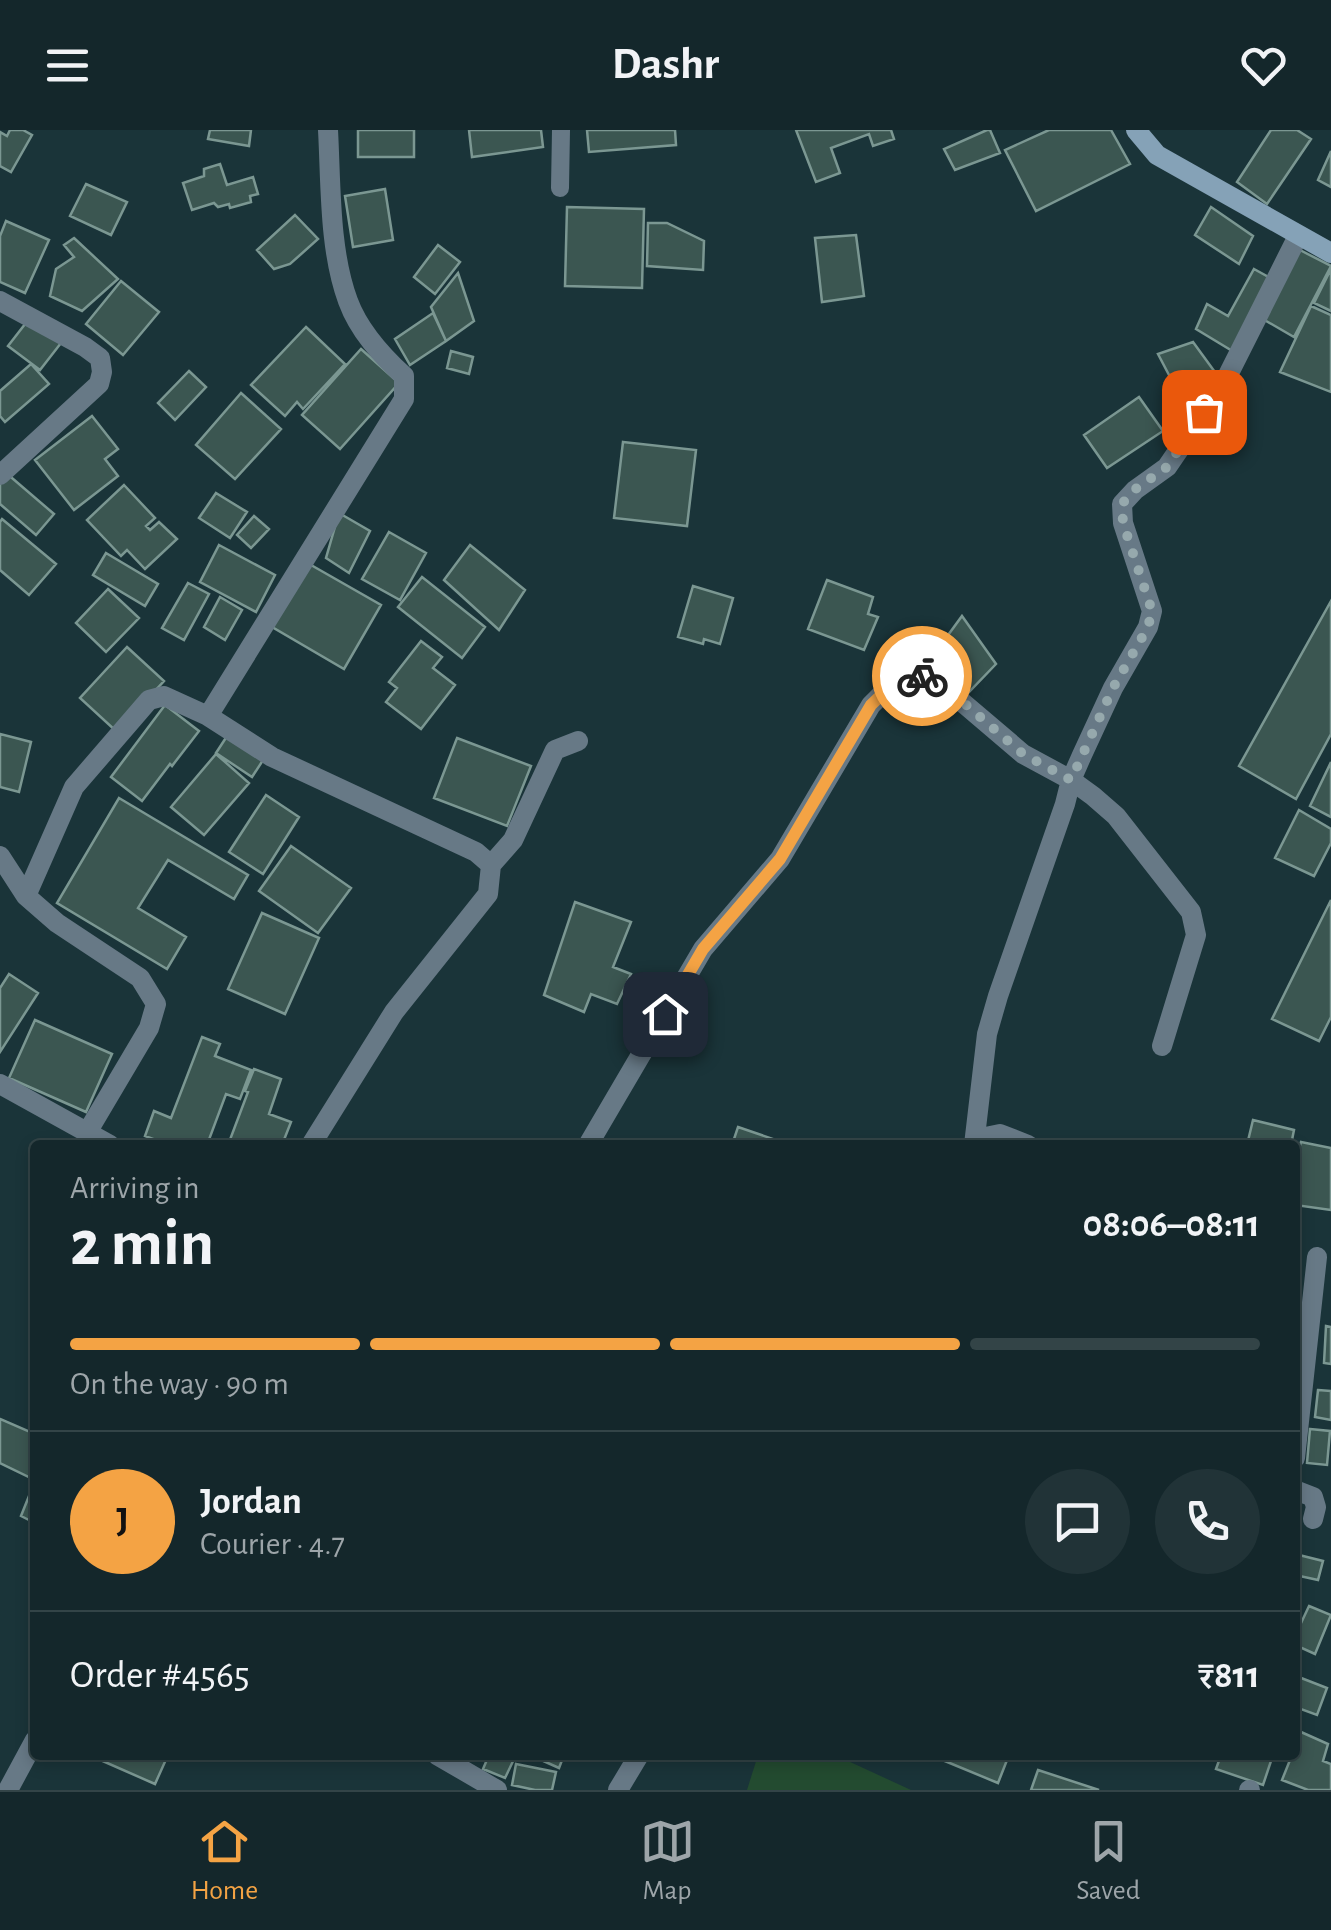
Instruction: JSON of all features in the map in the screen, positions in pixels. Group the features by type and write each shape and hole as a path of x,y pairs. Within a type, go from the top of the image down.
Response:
{"main road":[{"path":"1136,130 1157,155 1331,253"}],"street":[{"path":"208,716 404,399 404,376 380,353 356,318 340,274 328,130"},
{"path":"975,1140 987,1034 998,996 1071,780 1113,688 1148,627 1152,611 1123,523 1122,504 1134,490 1167,467 1223,385 1298,236"},
{"path":"0,301 85,347 100,358 102,372 98,384 0,475"},
{"path":"591,1140 703,949 780,859 871,705 899,678 920,675 942,684 1023,754 1071,780 1116,816 1191,912 1196,935 1162,1046"},
{"path":"26,896 74,787 149,700 164,696 208,716 272,757 476,852 491,865"},
{"path":"314,1140 394,1012 488,894 491,865 513,840 555,750 578,741"},
{"path":"0,856 26,896 56,922 140,978 156,1004 149,1028 88,1132"},
{"path":"0,1084 102,1140"},
{"path":"981,1140 1000,1134 1015,1140"},
{"path":"1300,1424 1324,1258"},
{"path":"1300,1492 1313,1497 1314,1519"},
{"path":"8,1790 30,1749"},
{"path":"446,1760 497,1790"},
{"path":"618,1790 637,1760"}],"lane":[{"path":"560,130 560,188"}],"green space":[{"path":"756,1760 846,1760 911,1790 747,1790"}],"building":[{"path":"10,130 32,135 11,172 0,166 0,132 7,136"},
{"path":"210,130 251,130 249,146 208,139"},
{"path":"358,130 414,130 414,157 358,157"},
{"path":"469,130 541,130 543,147 472,157"},
{"path":"587,130 675,130 676,145 589,152"},
{"path":"796,130 891,130 894,139 873,146 869,134 831,148 840,173 816,182"},
{"path":"987,130 1000,153 955,170 944,149"},
{"path":"1049,130 1111,130 1130,164 1036,211 1005,150"},
{"path":"1271,130 1297,130 1311,139 1267,204 1237,182"},
{"path":"1331,151 1331,187 1318,180"},
{"path":"220,164 227,185 253,177 258,194 250,196 251,202 230,208 229,204 218,207 214,203 192,210 183,183 204,176 204,169"},
{"path":"86,184 127,202 111,235 70,216"},
{"path":"385,189 393,240 353,247 345,196"},
{"path":"567,207 644,209 642,288 565,286"},
{"path":"1211,207 1253,236 1239,264 1195,235"},
{"path":"295,215 318,239 290,264 274,269 257,250"},
{"path":"6,221 49,240 25,293 0,282 0,236"},
{"path":"648,223 667,223 704,241 703,270 647,266"},
{"path":"856,235 864,296 822,302 815,238"},
{"path":"74,238 118,279 82,311 50,296 56,269 74,257 64,245"},
{"path":"438,245 460,262 435,294 414,277"},
{"path":"1298,249 1331,266 1294,337 1261,318"},
{"path":"1254,269 1272,279 1234,352 1196,329 1207,304 1228,316"},
{"path":"1331,269 1331,311 1314,303"},
{"path":"458,273 474,321 446,341 431,307"},
{"path":"121,281 159,312 123,355 86,324"},
{"path":"1311,306 1331,315 1331,392 1280,372"},
{"path":"433,313 446,341 410,365 395,339"},
{"path":"29,319 61,343 40,370 8,346"},
{"path":"306,327 345,364 303,409 297,402 285,416 251,385"},
{"path":"1193,342 1220,379 1191,417 1158,354"},
{"path":"361,349 399,383 340,449 302,415"},
{"path":"451,351 473,357 469,374 447,368"},
{"path":"31,364 49,384 5,422 0,416 0,391"},
{"path":"189,371 206,387 175,420 158,403"},
{"path":"241,393 281,429 235,479 196,445"},
{"path":"1139,397 1163,431 1107,468 1084,435"},
{"path":"92,416 118,449 105,459 118,476 74,510 35,460"},
{"path":"623,442 696,450 687,526 614,518"},
{"path":"5,472 54,514 36,535 0,504 0,478"},
{"path":"124,485 155,518 146,526 150,530 159,522 177,539 145,569 127,550 121,556 87,520"},
{"path":"216,493 247,512 230,538 199,518"},
{"path":"339,513 370,531 349,573 326,558"},
{"path":"254,516 269,529 251,548 237,535"},
{"path":"2,519 56,564 29,595 0,570"},
{"path":"389,532 426,553 400,600 362,579"},
{"path":"219,545 275,575 256,612 200,582"},
{"path":"470,545 525,590 499,630 444,580"},
{"path":"106,553 158,584 145,606 93,575"},
{"path":"304,561 381,605 344,669 267,624"},
{"path":"422,577 485,627 462,658 398,607"},
{"path":"827,580 873,597 868,614 878,617 864,650 808,629"},
{"path":"188,583 209,594 184,640 162,628"},
{"path":"693,586 733,598 720,644 678,637"},
{"path":"108,589 139,618 106,652 76,623"},
{"path":"220,597 242,610 225,640 204,627"},
{"path":"1331,601 1331,734 1296,799 1239,766"},
{"path":"962,616 996,664 968,693 935,653"},
{"path":"421,641 442,657 433,668 455,685 421,729 386,702 397,688 389,682"},
{"path":"127,647 164,681 117,732 80,698"},
{"path":"165,705 199,731 142,801 111,777"},
{"path":"233,727 269,751 252,777 216,753"},
{"path":"0,734 31,742 19,792 0,787"},
{"path":"457,738 531,766 507,826 434,798"},
{"path":"216,754 249,783 204,835 171,807"},
{"path":"1331,762 1331,817 1310,806"},
{"path":"266,795 299,817 263,874 229,852"},
{"path":"119,798 248,875 234,899 168,860 138,908 186,937 167,969 57,903"},
{"path":"1299,810 1331,829 1331,843 1314,876 1275,858"},
{"path":"291,846 351,888 318,933 259,891"},
{"path":"1331,900 1331,1017 1319,1041 1272,1019"},
{"path":"575,902 631,922 613,967 631,974 617,1004 591,994 584,1012 544,995"},
{"path":"262,913 319,938 285,1014 228,989"},
{"path":"9,974 38,993 0,1052 0,988"},
{"path":"35,1020 112,1054 86,1112 9,1078"},
{"path":"202,1037 220,1044 215,1056 251,1070 240,1099 226,1094 209,1140 156,1140 145,1136 154,1111 171,1118"},
{"path":"254,1069 281,1079 269,1114 291,1122 284,1140 230,1140 248,1092 245,1091"},
{"path":"1253,1120 1294,1130 1292,1140 1248,1140"},
{"path":"738,1127 776,1140 734,1140"},
{"path":"1301,1142 1331,1148 1331,1210 1300,1206"},
{"path":"1326,1326 1331,1327 1331,1364 1324,1363"},
{"path":"1318,1390 1331,1391 1331,1420 1315,1417"},
{"path":"0,1419 30,1432 30,1478 0,1463"},
{"path":"1310,1429 1330,1431 1327,1465 1307,1463"},
{"path":"30,1494 30,1520 21,1516"},
{"path":"1300,1555 1323,1561 1318,1580 1300,1576"},
{"path":"1309,1606 1331,1615 1315,1654 1300,1647 1300,1625"},
{"path":"1300,1678 1327,1688 1317,1715 1300,1709"},
{"path":"1300,1735 1328,1744 1323,1761 1331,1764 1331,1790 1308,1790 1282,1780 1290,1760 1300,1760"},
{"path":"100,1760 166,1760 155,1784"},
{"path":"487,1760 514,1760 505,1778 483,1769"},
{"path":"541,1760 562,1760 559,1768"},
{"path":"942,1760 1007,1760 998,1783"},
{"path":"1219,1760 1271,1760 1263,1785 1216,1769"},
{"path":"516,1764 556,1772 552,1790 512,1785"},
{"path":"1038,1770 1099,1790 1031,1790"}],"way so far":[{"path":"922,676 942,684 1023,754 1071,780 1113,688 1148,627 1152,611 1123,523 1122,504 1134,490 1167,467 1204,412"}],"route":[{"path":"665,1014 703,949 797,834 871,705 899,678 922,676"}]}
